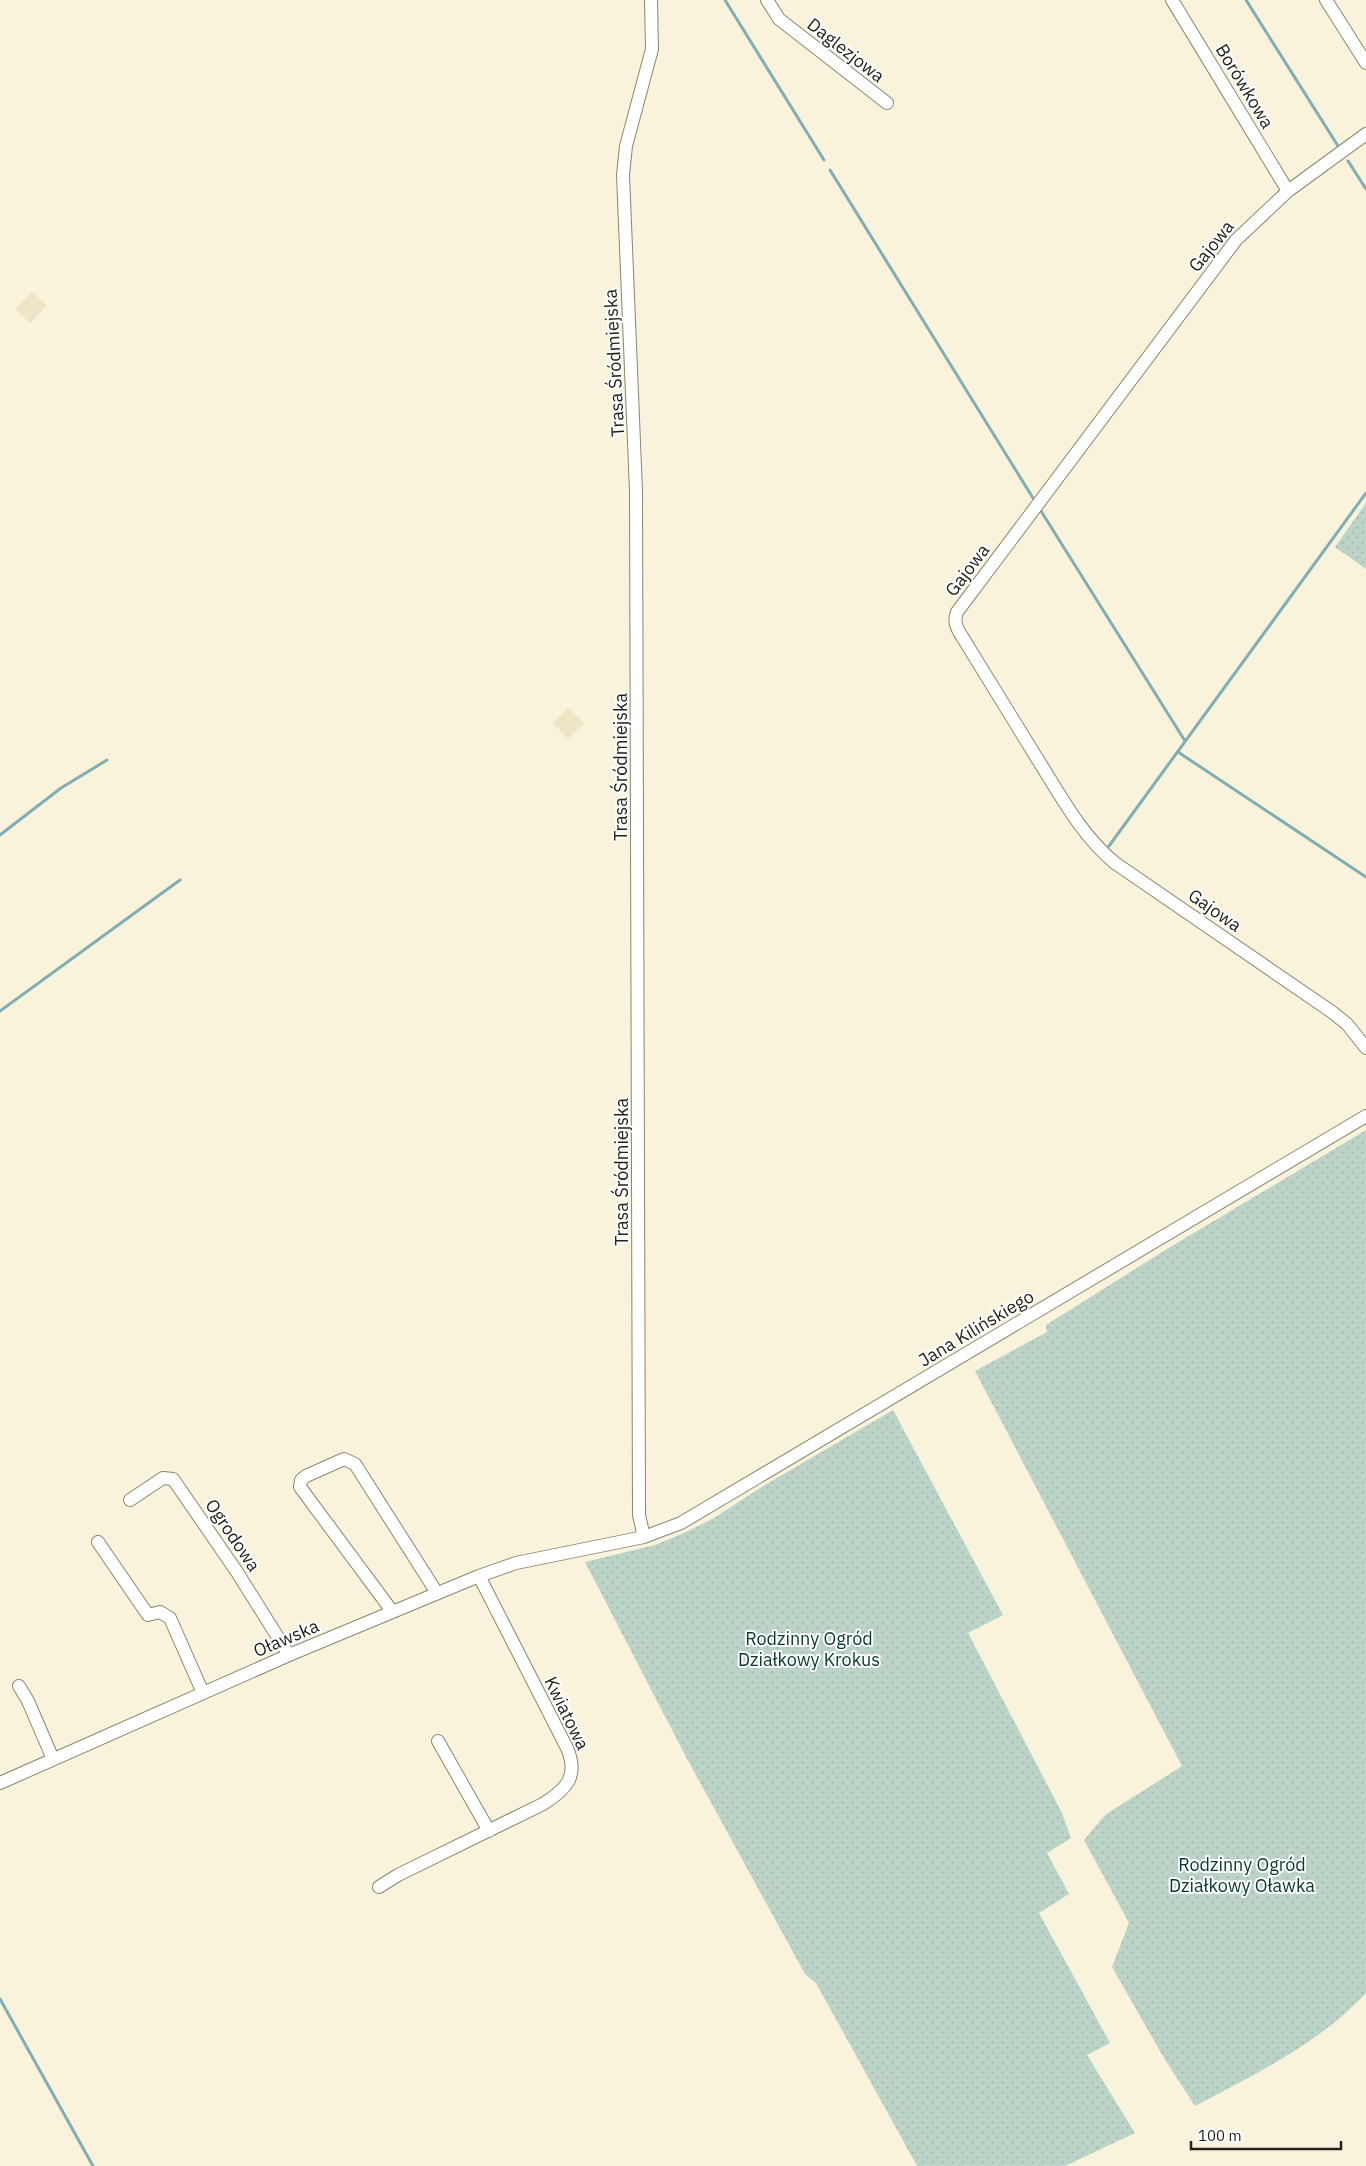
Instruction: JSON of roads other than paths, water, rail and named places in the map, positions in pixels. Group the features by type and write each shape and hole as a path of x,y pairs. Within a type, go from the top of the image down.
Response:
{"street":[{"name":"Trasa Śródmiejska","path":"644,1537 639,1520 636,474 623,175 626,146 652,49 651,0"},
{"name":"Daglezjowa","path":"767,0 780,19 887,103"},
{"name":"Borówkowa","path":"1172,0 1288,191"},
{"path":"1328,1 1366,63"},
{"name":"Gajowa","path":"1366,134 1288,191 1256,219 1222,257 957,612 955,619 956,626 1061,796 1086,835 1095,845 1122,867 1332,1012 1347,1024 1366,1048"},
{"name":"Jana Kilińskiego","path":"594,1548 644,1537 681,1523 698,1514 1366,1116"},
{"path":"392,1611 300,1487 301,1480 306,1476 344,1459 355,1464 437,1593"},
{"name":"Ogrodowa","path":"130,1500 163,1478 173,1479 237,1572 289,1655"},
{"path":"98,1542 148,1615 160,1612 170,1618 203,1693"},
{"name":"Oławska","path":"0,1783 289,1655 479,1576 516,1563 594,1548"},
{"name":"Kwiatowa","path":"379,1887 398,1875 543,1804 563,1790 571,1775 572,1766 567,1748 479,1576"},
{"path":"19,1686 53,1758"},
{"path":"438,1741 489,1830"}],"waterway":[{"path":"725,0 824,160"},
{"path":"1246,0 1338,146"},
{"path":"1348,161 1366,189"},
{"path":"830,170 1033,498"},
{"path":"1109,846 1366,493"},
{"path":"1041,511 1185,741"},
{"path":"1178,752 1366,877"},
{"path":"0,835 61,788 107,760"},
{"path":"0,1011 180,880"},
{"path":"0,1999 93,2166"}],"park label":[{"name":"Rodzinny Ogród Działkowy Krokus","path":"809,1648"},
{"name":"Rodzinny Ogród Działkowy Oławka","path":"1242,1874"}]}
